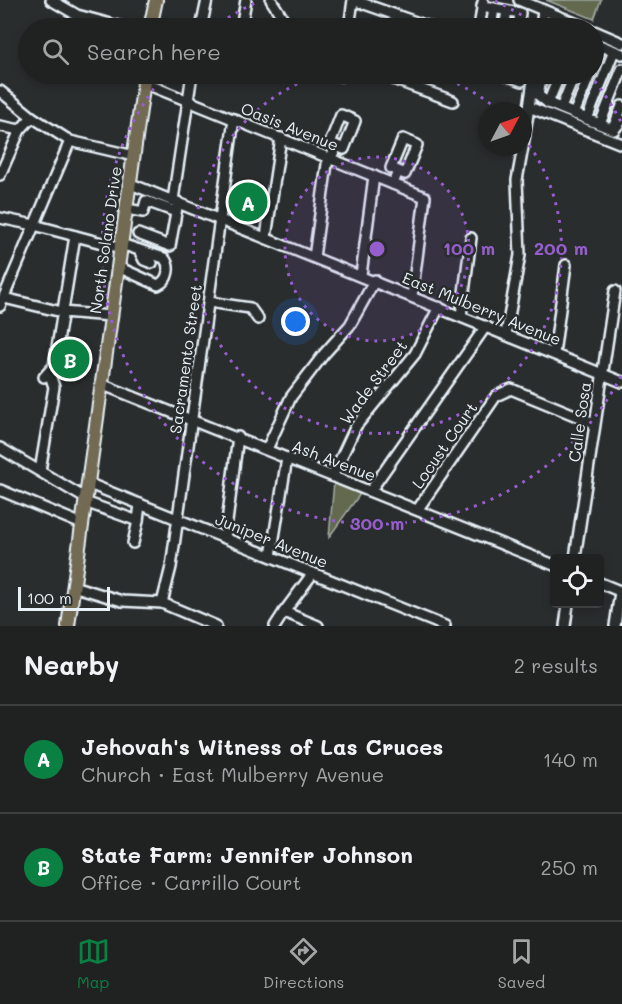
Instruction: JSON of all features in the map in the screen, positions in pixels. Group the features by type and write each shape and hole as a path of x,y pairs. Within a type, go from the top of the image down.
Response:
{"main road":[{"path":"152,18 156,0"},
{"name":"North Solano Drive","path":"68,626 144,84"}],"street":[{"path":"51,0 77,15 88,18"},
{"path":"203,18 207,0"},
{"path":"243,18 246,0"},
{"path":"271,0 283,18"},
{"path":"350,18 353,0 404,18"},
{"path":"519,0 563,18"},
{"path":"481,18 483,3 494,8 520,13 519,18"},
{"path":"492,18 494,8"},
{"path":"542,18 543,10"},
{"path":"506,18 507,11"},
{"path":"604,35 622,43"},
{"path":"604,47 618,53 604,83"},
{"path":"600,124 622,69"},
{"name":"Oasis Avenue","path":"156,84 186,100 425,197 412,296"},
{"path":"138,234 170,246 190,84"},
{"path":"406,84 453,101"},
{"path":"530,102 532,84"},
{"path":"540,84 538,95 548,103 613,129"},
{"path":"548,103 556,84"},
{"path":"561,108 571,84"},
{"path":"574,114 586,84"},
{"path":"587,119 603,84"},
{"path":"0,91 32,117 70,141 134,156"},
{"path":"613,129 622,106"},
{"path":"532,108 622,144"},
{"path":"0,175 20,130 32,117"},
{"name":"Sacramento Street","path":"162,603 171,567 234,119"},
{"path":"613,129 622,120"},
{"path":"0,126 20,130"},
{"path":"266,237 281,138"},
{"path":"70,141 2,302 62,312 111,316"},
{"path":"314,257 327,164 332,159 337,146"},
{"path":"506,334 520,255 517,180 521,156"},
{"path":"393,184 398,171"},
{"path":"361,275 374,176"},
{"name":"East Mulberry Avenue","path":"130,184 153,192 176,205 220,218 375,280 622,382"},
{"path":"150,202 153,192"},
{"path":"127,209 143,212 146,201 176,205"},
{"path":"0,218 164,258 168,272 161,284 118,267"},
{"path":"40,471 54,387 46,374 54,366 75,236"},
{"path":"461,316 471,238"},
{"path":"138,250 144,260 162,267 165,273 161,281 154,283"},
{"path":"554,354 566,265"},
{"path":"267,449 291,398 324,354 350,326 375,280"},
{"name":"Calle Sosa","path":"576,554 615,291"},
{"path":"208,302 250,308 258,319"},
{"name":"Wade Street","path":"333,475 356,426 415,354 439,307"},
{"path":"371,490 486,326"},
{"name":"Ash Avenue","path":"101,384 550,563"},
{"name":"Locust Court","path":"418,509 496,396 511,390 594,423"},
{"path":"225,537 238,437"},
{"path":"0,447 85,500 138,521"},
{"path":"271,556 287,458"},
{"name":"Juniper Avenue","path":"87,483 445,626"},
{"path":"0,490 82,524"},
{"path":"133,543 140,504"},
{"path":"275,626 314,573"},
{"path":"604,585 621,592 615,626"},
{"path":"73,586 122,601 162,603 213,625"},
{"path":"565,626 567,608"},
{"path":"284,612 318,626"}],"green space":[{"path":"546,0 601,0 594,18"},
{"path":"334,482 360,494 329,537"}],"place":[{"name":"Jehovah's Witness of Las Cruces","path":"248,202"},
{"name":"State Farm: Jennifer Johnson","path":"70,359"}]}
